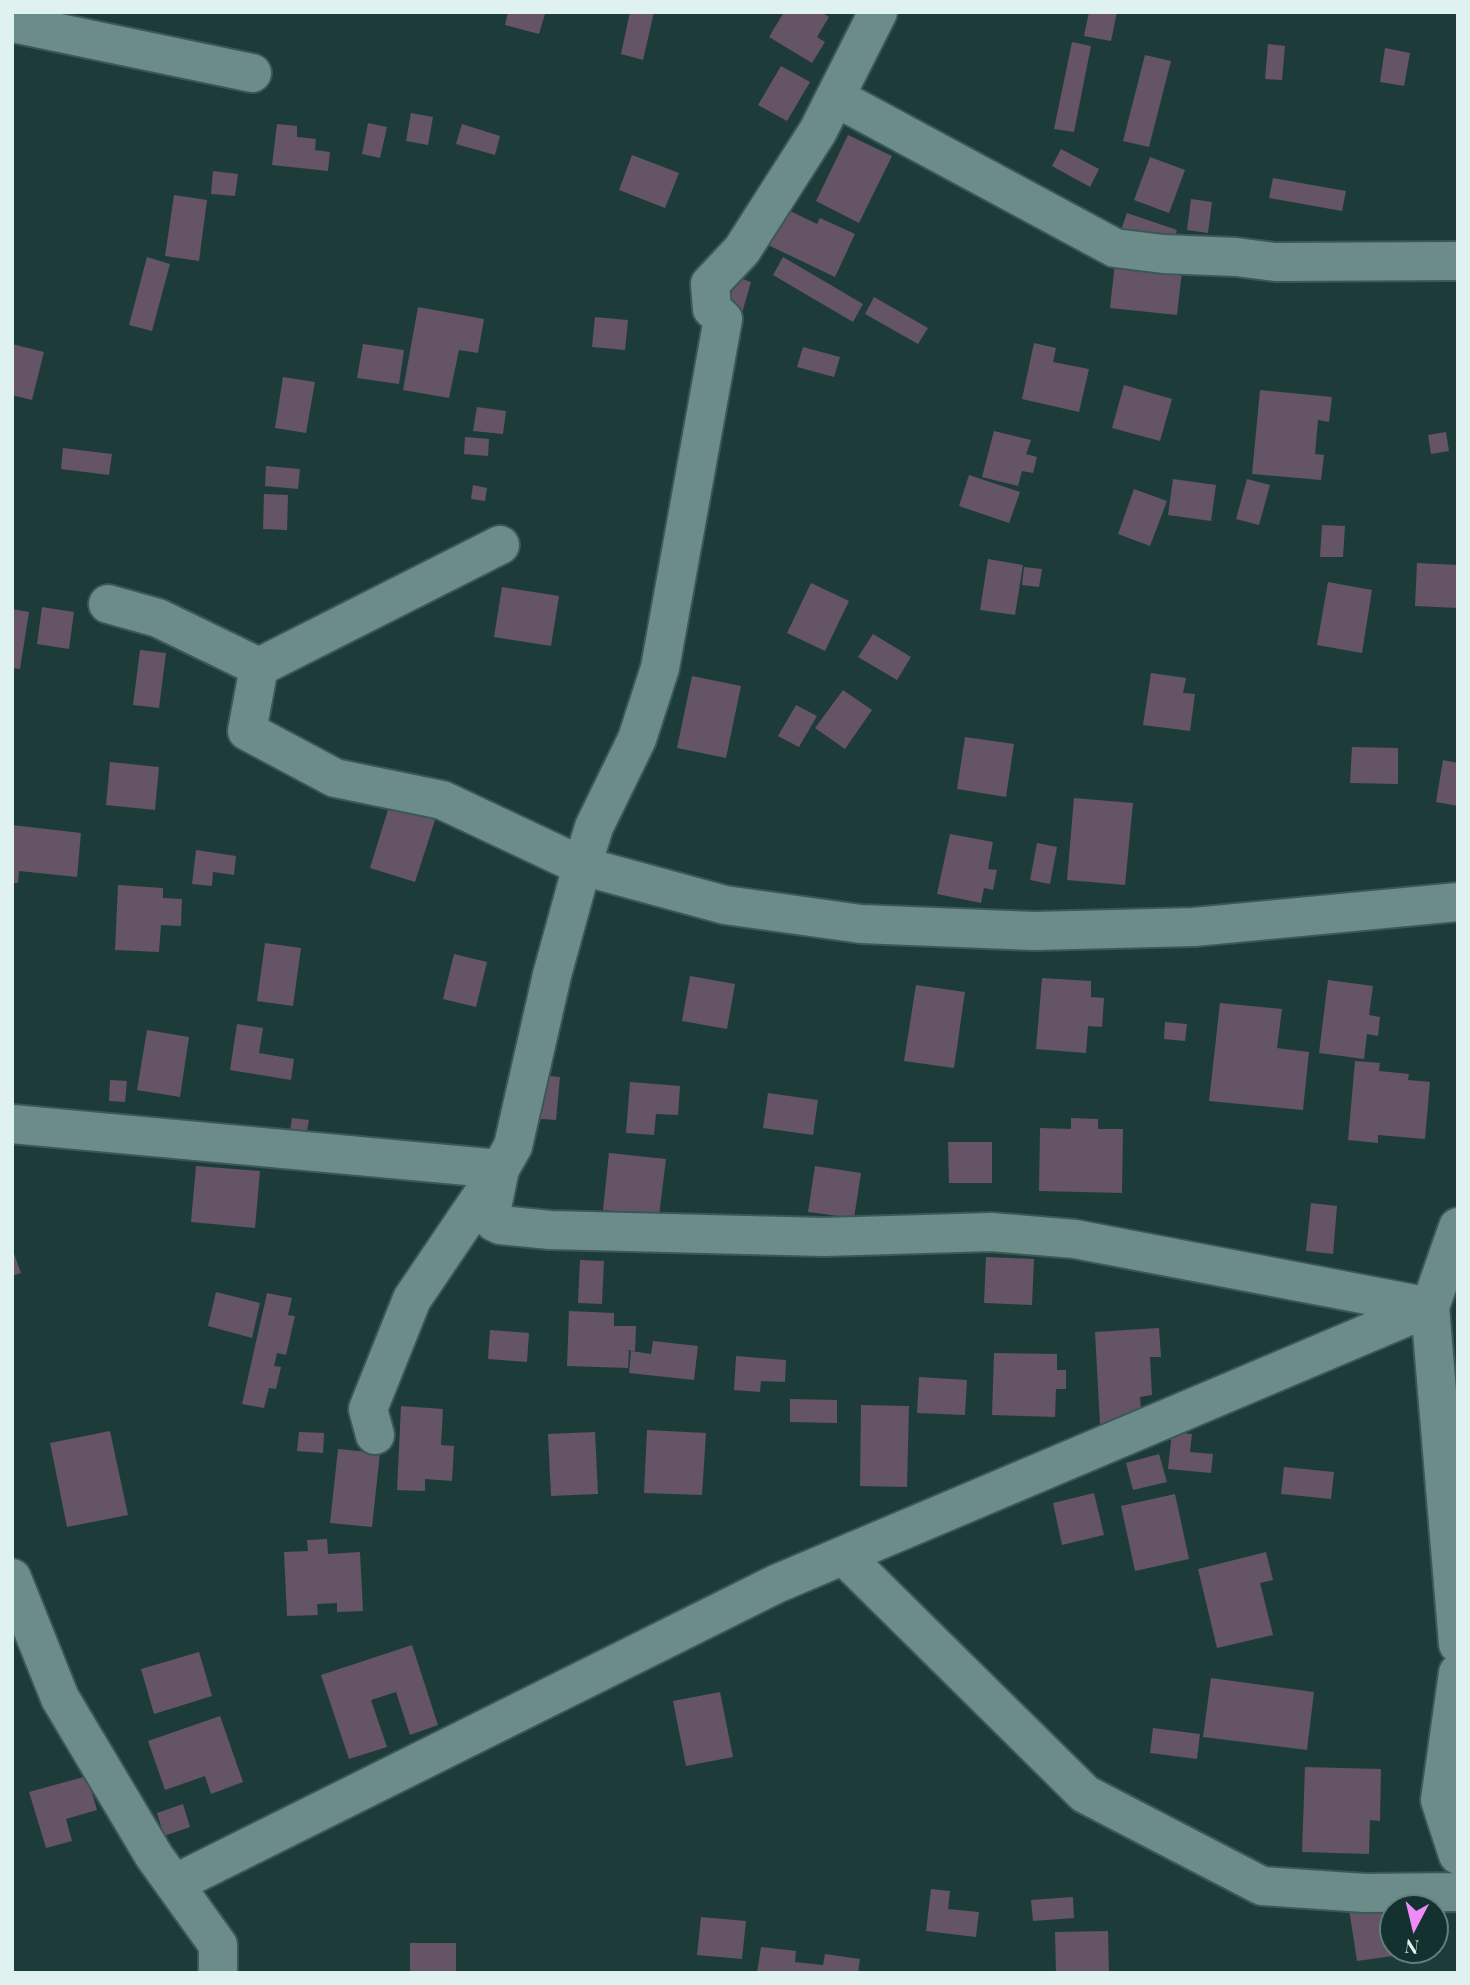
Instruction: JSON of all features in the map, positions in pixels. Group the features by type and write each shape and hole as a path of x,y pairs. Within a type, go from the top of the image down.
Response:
{"street":[{"path":"375,1435 368,1409 412,1299 513,1146 552,975 582,866 594,827 637,738 660,668 723,319 712,309 710,284 742,250 818,131 878,12"},
{"path":"12,23 252,73"},
{"path":"835,97 1115,248 1275,262 1458,261"},
{"path":"258,667 499,545"},
{"path":"108,604 158,618 258,667"},
{"path":"258,667 247,731 335,778 442,800 582,866 725,905 861,924 1034,931 1194,927 1458,902"},
{"path":"12,1124 500,1169"},
{"path":"500,1169 491,1212 494,1222 500,1225 550,1230 824,1237 991,1231 1075,1239 1430,1307"},
{"path":"174,1885 776,1584 1430,1307 1450,1268 1458,1227"},
{"path":"1430,1307 1446,1367 1458,1644"},
{"path":"844,1556 1085,1794 1262,1886 1365,1893 1458,1892"},
{"path":"12,1578 60,1698 154,1856 218,1945 218,1973"},
{"path":"1458,1673 1440,1800 1458,1855"}],"building":[{"path":"508,12 545,14 539,34 505,25"},
{"path":"630,12 654,12 643,60 621,54"},
{"path":"784,12 821,12 829,17 817,37 825,42 812,63 769,37"},
{"path":"1089,12 1117,12 1111,41 1084,36"},
{"path":"1072,42 1091,46 1074,132 1054,129"},
{"path":"1268,44 1285,46 1282,80 1265,79"},
{"path":"1385,48 1410,53 1404,86 1380,82"},
{"path":"1145,55 1171,61 1149,147 1123,141"},
{"path":"781,66 810,82 787,121 758,105"},
{"path":"411,113 433,117 428,145 406,141"},
{"path":"368,123 387,127 380,158 362,154"},
{"path":"277,124 297,126 297,137 316,139 315,150 330,152 328,171 272,165"},
{"path":"462,124 500,136 495,155 456,144"},
{"path":"848,135 892,156 859,223 816,201"},
{"path":"1061,149 1099,169 1090,187 1052,166"},
{"path":"632,155 679,173 665,208 619,190"},
{"path":"1150,157 1185,170 1169,213 1134,200"},
{"path":"213,171 238,174 235,196 211,194"},
{"path":"1273,178 1346,191 1342,211 1269,198"},
{"path":"174,195 207,200 199,261 165,256"},
{"path":"1191,199 1212,202 1208,233 1187,230"},
{"path":"784,208 817,224 820,218 855,234 835,277 766,244"},
{"path":"1127,213 1177,230 1171,250 1120,233"},
{"path":"147,257 170,264 152,331 129,325"},
{"path":"783,257 863,304 853,322 773,275"},
{"path":"1115,263 1182,271 1177,315 1110,308"},
{"path":"729,274 751,282 742,313 718,304"},
{"path":"874,297 928,328 918,344 865,314"},
{"path":"418,307 484,319 478,353 459,350 449,398 403,390"},
{"path":"595,317 628,320 625,350 592,347"},
{"path":"1034,343 1056,348 1053,362 1089,369 1079,412 1022,399"},
{"path":"12,344 44,352 32,400 12,395"},
{"path":"363,344 404,350 399,384 357,378"},
{"path":"803,347 840,357 834,377 797,367"},
{"path":"283,377 315,382 306,433 275,428"},
{"path":"1124,385 1172,399 1160,441 1112,428"},
{"path":"1260,390 1332,397 1329,422 1318,420 1315,454 1324,455 1321,480 1252,474"},
{"path":"477,407 506,411 503,434 473,431"},
{"path":"994,431 1031,440 1026,454 1037,457 1033,473 1022,471 1018,486 982,477"},
{"path":"1446,432 1449,451 1431,454 1428,435"},
{"path":"465,437 489,439 488,456 464,454"},
{"path":"63,448 112,454 109,475 61,469"},
{"path":"266,466 300,469 298,489 265,486"},
{"path":"969,475 1020,492 1009,523 959,506"},
{"path":"1173,479 1216,485 1211,521 1168,515"},
{"path":"1247,479 1270,485 1259,525 1236,519"},
{"path":"473,485 487,488 485,501 471,499"},
{"path":"1134,489 1167,501 1150,546 1118,534"},
{"path":"264,494 288,495 287,530 263,529"},
{"path":"1322,525 1345,526 1343,557 1320,557"},
{"path":"988,559 1023,565 1015,615 980,610"},
{"path":"1417,563 1458,565 1458,608 1415,606"},
{"path":"1024,567 1042,569 1039,587 1022,585"},
{"path":"1328,582 1372,590 1362,653 1317,645"},
{"path":"811,583 849,601 825,651 787,633"},
{"path":"502,587 559,596 551,646 494,637"},
{"path":"42,607 74,612 69,649 37,644"},
{"path":"12,609 29,612 20,669 12,668"},
{"path":"873,634 911,657 897,680 858,657"},
{"path":"140,650 166,653 159,708 133,705"},
{"path":"1151,673 1186,678 1183,693 1195,694 1190,731 1143,725"},
{"path":"692,676 741,686 726,758 677,748"},
{"path":"843,690 872,710 845,749 815,728"},
{"path":"796,705 817,716 799,747 778,736"},
{"path":"965,737 1014,744 1006,797 957,789"},
{"path":"1352,747 1398,748 1398,784 1350,783"},
{"path":"1443,760 1458,763 1458,806 1436,802"},
{"path":"110,762 159,767 155,810 106,805"},
{"path":"1074,798 1133,803 1125,885 1067,880"},
{"path":"391,800 437,814 415,882 370,868"},
{"path":"12,825 81,833 77,877 19,871 18,883 12,883"},
{"path":"950,834 993,842 988,869 997,870 993,890 984,888 981,903 937,894"},
{"path":"1037,843 1057,847 1050,884 1030,880"},
{"path":"196,850 236,856 234,875 213,872 212,886 192,884"},
{"path":"118,885 163,888 163,898 182,899 181,926 161,925 159,952 115,950"},
{"path":"265,943 301,948 293,1006 257,1001"},
{"path":"454,954 487,962 476,1007 443,999"},
{"path":"690,976 735,984 727,1029 682,1021"},
{"path":"1042,978 1091,981 1091,997 1104,998 1102,1027 1088,1026 1086,1053 1036,1049"},
{"path":"1328,980 1373,986 1369,1015 1380,1017 1378,1036 1367,1034 1364,1059 1319,1053"},
{"path":"916,985 965,992 954,1068 904,1061"},
{"path":"1220,1003 1282,1009 1277,1048 1309,1052 1303,1110 1209,1101"},
{"path":"1165,1022 1187,1024 1185,1041 1164,1039"},
{"path":"237,1024 263,1028 259,1053 294,1059 291,1080 230,1070"},
{"path":"147,1030 189,1037 180,1097 137,1090"},
{"path":"1355,1061 1380,1063 1379,1071 1409,1074 1408,1080 1430,1082 1425,1139 1378,1135 1378,1143 1348,1140"},
{"path":"520,1073 560,1077 556,1120 515,1117"},
{"path":"110,1080 127,1081 125,1102 109,1101"},
{"path":"630,1082 680,1086 678,1115 656,1114 654,1135 626,1133"},
{"path":"768,1093 818,1100 813,1135 763,1128"},
{"path":"292,1118 309,1120 305,1141 289,1138"},
{"path":"1071,1118 1098,1119 1098,1129 1123,1129 1122,1193 1039,1191 1040,1128 1071,1129"},
{"path":"948,1142 992,1142 992,1183 949,1183"},
{"path":"609,1153 666,1159 659,1216 603,1210"},
{"path":"196,1166 260,1171 255,1228 191,1222"},
{"path":"815,1166 861,1173 854,1218 808,1212"},
{"path":"1311,1203 1337,1206 1333,1254 1306,1251"},
{"path":"12,1248 21,1273 12,1276"},
{"path":"986,1257 1034,1259 1032,1305 984,1303"},
{"path":"580,1260 604,1261 602,1304 578,1303"},
{"path":"216,1292 260,1303 252,1338 208,1326"},
{"path":"267,1293 292,1298 288,1315 295,1316 286,1355 277,1353 274,1366 281,1367 276,1389 269,1388 264,1408 242,1404"},
{"path":"569,1311 614,1313 614,1326 636,1326 635,1351 625,1350 629,1351 628,1368 567,1366"},
{"path":"1159,1328 1161,1357 1150,1357 1152,1395 1140,1397 1142,1422 1100,1424 1095,1332"},
{"path":"490,1330 529,1333 527,1362 488,1359"},
{"path":"653,1341 698,1346 694,1380 629,1373 631,1351 651,1354"},
{"path":"994,1353 1057,1354 1057,1370 1066,1370 1066,1389 1056,1389 1055,1417 992,1415"},
{"path":"736,1356 786,1360 785,1382 761,1381 760,1392 734,1390"},
{"path":"919,1377 967,1380 965,1415 917,1413"},
{"path":"790,1399 837,1400 837,1423 790,1422"},
{"path":"861,1405 909,1406 907,1487 860,1486"},
{"path":"401,1406 443,1409 441,1445 454,1446 452,1481 425,1479 425,1491 397,1490"},
{"path":"647,1430 706,1433 702,1495 644,1493"},
{"path":"110,1431 128,1515 67,1527 50,1443"},
{"path":"299,1432 324,1433 323,1453 297,1451"},
{"path":"595,1432 598,1494 551,1496 548,1434"},
{"path":"1172,1432 1192,1434 1190,1452 1213,1454 1211,1473 1168,1469"},
{"path":"338,1449 380,1453 372,1527 330,1523"},
{"path":"1159,1454 1167,1482 1133,1490 1126,1463"},
{"path":"1284,1467 1334,1472 1331,1499 1281,1494"},
{"path":"1094,1493 1104,1535 1062,1545 1053,1503"},
{"path":"1175,1494 1189,1559 1135,1571 1121,1506"},
{"path":"327,1539 328,1554 360,1552 363,1611 337,1612 337,1603 317,1604 318,1615 287,1616 284,1552 308,1551 307,1540"},
{"path":"1266,1552 1273,1580 1260,1583 1273,1635 1217,1648 1198,1569"},
{"path":"412,1645 438,1725 410,1735 396,1692 371,1700 387,1747 349,1759 321,1675"},
{"path":"199,1652 212,1696 154,1714 141,1669"},
{"path":"1211,1678 1314,1692 1307,1750 1203,1737"},
{"path":"720,1692 733,1757 686,1766 673,1701"},
{"path":"220,1716 243,1782 211,1794 205,1776 165,1790 148,1741"},
{"path":"1153,1728 1200,1734 1197,1759 1150,1753"},
{"path":"1305,1767 1381,1769 1380,1821 1370,1820 1369,1854 1302,1852"},
{"path":"87,1776 97,1810 66,1819 72,1841 46,1848 29,1792"},
{"path":"183,1804 190,1827 164,1836 157,1813"},
{"path":"931,1889 950,1891 948,1909 979,1912 976,1937 926,1931"},
{"path":"1073,1897 1074,1918 1033,1921 1031,1900"},
{"path":"1379,1908 1379,1958 1357,1961 1349,1909"},
{"path":"701,1917 746,1921 742,1959 697,1955"},
{"path":"1108,1931 1109,1973 1056,1973 1055,1932"},
{"path":"410,1943 456,1943 456,1973 410,1973"},
{"path":"761,1947 796,1951 795,1962 823,1965 825,1954 860,1959 858,1973 757,1973"}]}
